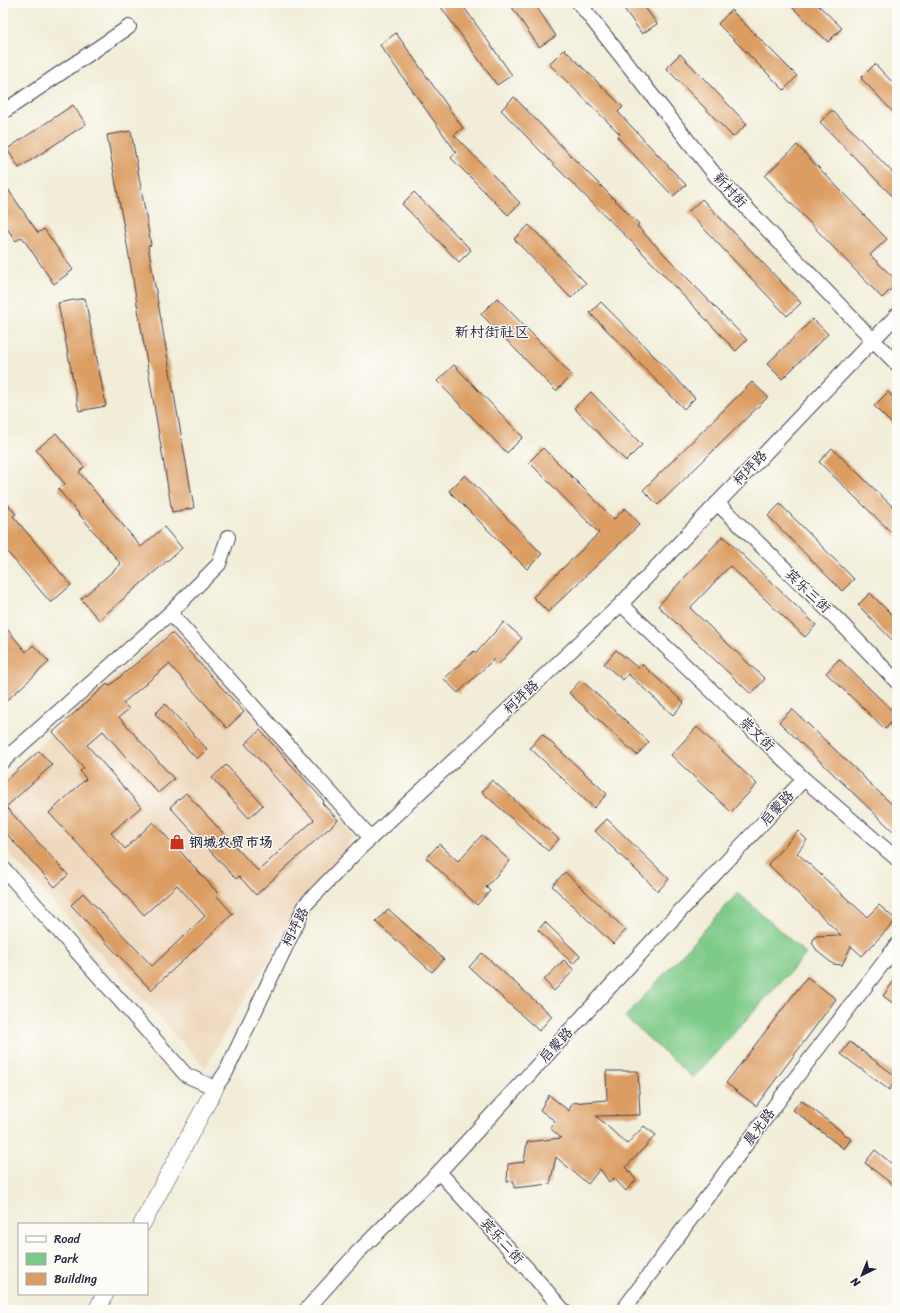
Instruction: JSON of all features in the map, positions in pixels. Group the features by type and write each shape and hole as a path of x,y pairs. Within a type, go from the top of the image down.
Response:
{"street":[{"name":"新村街","path":"579,3 716,176 872,340 897,364"},
{"path":"3,112 129,27"},
{"name":"柯坪路","path":"215,1088 226,1072 306,904 371,838 621,604 897,315"},
{"name":"宾乐三街","path":"716,503 839,621 897,682"},
{"path":"3,761 170,613 220,564 228,537"},
{"name":"崇文街","path":"621,604 804,779 897,859"},
{"path":"170,613 371,838"},
{"name":"启蒙路","path":"306,1310 356,1253 439,1172 804,779"},
{"path":"3,868 186,1075 215,1088 143,1223"},
{"name":"晨光路","path":"623,1310 794,1080 897,945"},
{"name":"宾乐二街","path":"439,1172 563,1310"},
{"path":"96,1310 104,1295"}],"shaded area":[{"name":"钢城农贸市场","path":"177,621 354,837 254,983 205,1067 3,847 3,778"}],"green space":[{"path":"738,893 806,954 693,1078 625,1017"}],"building":[{"path":"438,3 461,3 512,75 497,85"},
{"path":"509,3 534,3 556,36 539,47"},
{"path":"620,3 642,3 657,24 642,34"},
{"path":"788,3 816,3 842,28 828,42"},
{"path":"731,10 797,76 784,90 718,24"},
{"path":"396,33 463,128 454,135 520,203 508,215 451,158 456,152 380,45"},
{"path":"564,49 623,107 618,112 686,185 673,196 617,137 620,134 549,64"},
{"path":"680,54 747,124 733,137 666,68"},
{"path":"875,64 897,87 897,116 861,78"},
{"path":"514,97 639,224 637,226 747,340 736,351 639,249 501,110"},
{"path":"73,105 86,124 19,168 7,149"},
{"path":"832,110 897,177 897,201 820,122"},
{"path":"131,131 151,245 148,246 194,508 172,512 107,135"},
{"path":"797,145 887,239 870,255 897,281 897,283 882,298 765,176"},
{"path":"3,182 38,233 44,229 73,270 54,284 22,237 16,241 3,223"},
{"path":"414,192 471,250 459,262 402,204"},
{"path":"702,199 801,303 787,316 688,212"},
{"path":"529,225 586,283 571,298 514,239"},
{"path":"85,298 106,406 79,411 58,303"},
{"path":"497,298 572,375 556,391 481,314"},
{"path":"601,302 695,398 684,409 590,313"},
{"path":"813,319 828,334 782,379 767,364"},
{"path":"454,365 523,437 507,453 437,381"},
{"path":"752,382 768,397 658,505 643,490"},
{"path":"591,392 642,445 626,461 574,408"},
{"path":"888,392 897,401 897,429 874,406"},
{"path":"56,433 84,467 79,472 141,547 164,527 182,548 99,620 81,599 121,564 58,489 65,484 36,450"},
{"path":"543,448 614,519 625,508 640,524 548,612 533,597 599,533 529,462"},
{"path":"832,448 897,511 897,538 819,462"},
{"path":"465,475 542,554 527,569 449,491"},
{"path":"3,499 16,514 13,516 71,585 51,603 3,547"},
{"path":"780,504 854,579 842,591 768,516"},
{"path":"723,536 816,625 805,637 730,566 690,608 765,679 751,694 658,606"},
{"path":"870,593 897,620 897,645 858,605"},
{"path":"504,622 522,638 499,664 494,659 458,693 444,679 474,651 476,653"},
{"path":"3,624 26,652 33,645 49,662 3,704"},
{"path":"172,633 244,712 227,728 169,664 123,703 129,709 119,717 174,779 158,793 103,731 87,745 141,807 111,833 125,849 153,822 218,893 216,895 233,914 151,990 71,905 83,893 152,966 205,916 177,885 144,915 49,813 86,779 80,771 84,768 53,732 107,684 109,686"},
{"path":"616,650 638,668 642,664 684,703 673,715 628,674 623,680 604,664"},
{"path":"839,659 897,715 897,717 885,729 826,673"},
{"path":"581,680 649,742 637,755 569,693"},
{"path":"165,704 207,749 197,759 155,714"},
{"path":"792,709 897,809 897,835 779,722"},
{"path":"697,727 757,784 731,812 671,755"},
{"path":"260,730 324,801 322,803 338,820 256,895 239,876 236,879 170,807 186,793 258,871 314,820 245,744"},
{"path":"542,734 607,794 594,808 530,748"},
{"path":"39,751 52,765 6,807 68,875 55,887 3,830 3,783"},
{"path":"226,765 263,805 249,818 212,778"},
{"path":"492,780 559,839 548,851 482,792"},
{"path":"607,819 669,879 658,891 595,831"},
{"path":"798,831 807,840 797,853 867,917 879,905 896,920 862,956 851,946 842,965 833,964 818,952 812,943 815,936 841,935 768,864"},
{"path":"482,835 510,861 486,887 490,891 477,905 426,858 439,844 458,861"},
{"path":"565,872 626,930 613,944 552,886"},
{"path":"388,909 444,959 432,972 376,922"},
{"path":"545,922 580,956 573,964 538,930"},
{"path":"482,953 552,1016 539,1031 469,967"},
{"path":"564,960 574,970 554,991 544,980"},
{"path":"807,977 836,999 756,1106 726,1083"},
{"path":"897,977 897,1006 883,996"},
{"path":"850,1042 897,1077 889,1090 841,1054"},
{"path":"606,1071 638,1071 640,1115 596,1116 627,1144 644,1126 656,1135 626,1167 636,1180 626,1191 614,1178 609,1182 600,1169 588,1184 556,1157 550,1184 514,1188 514,1181 507,1182 508,1164 524,1162 527,1142 561,1138 550,1128 555,1121 540,1110 549,1095 569,1111 572,1103 607,1100"},
{"path":"801,1100 851,1139 844,1149 793,1110"},
{"path":"875,1150 897,1168 897,1188 865,1163"}],"place":[{"name":"钢城农贸市场","path":"177,842"}],"district":[{"name":"新村街社区","path":"492,332"}]}
